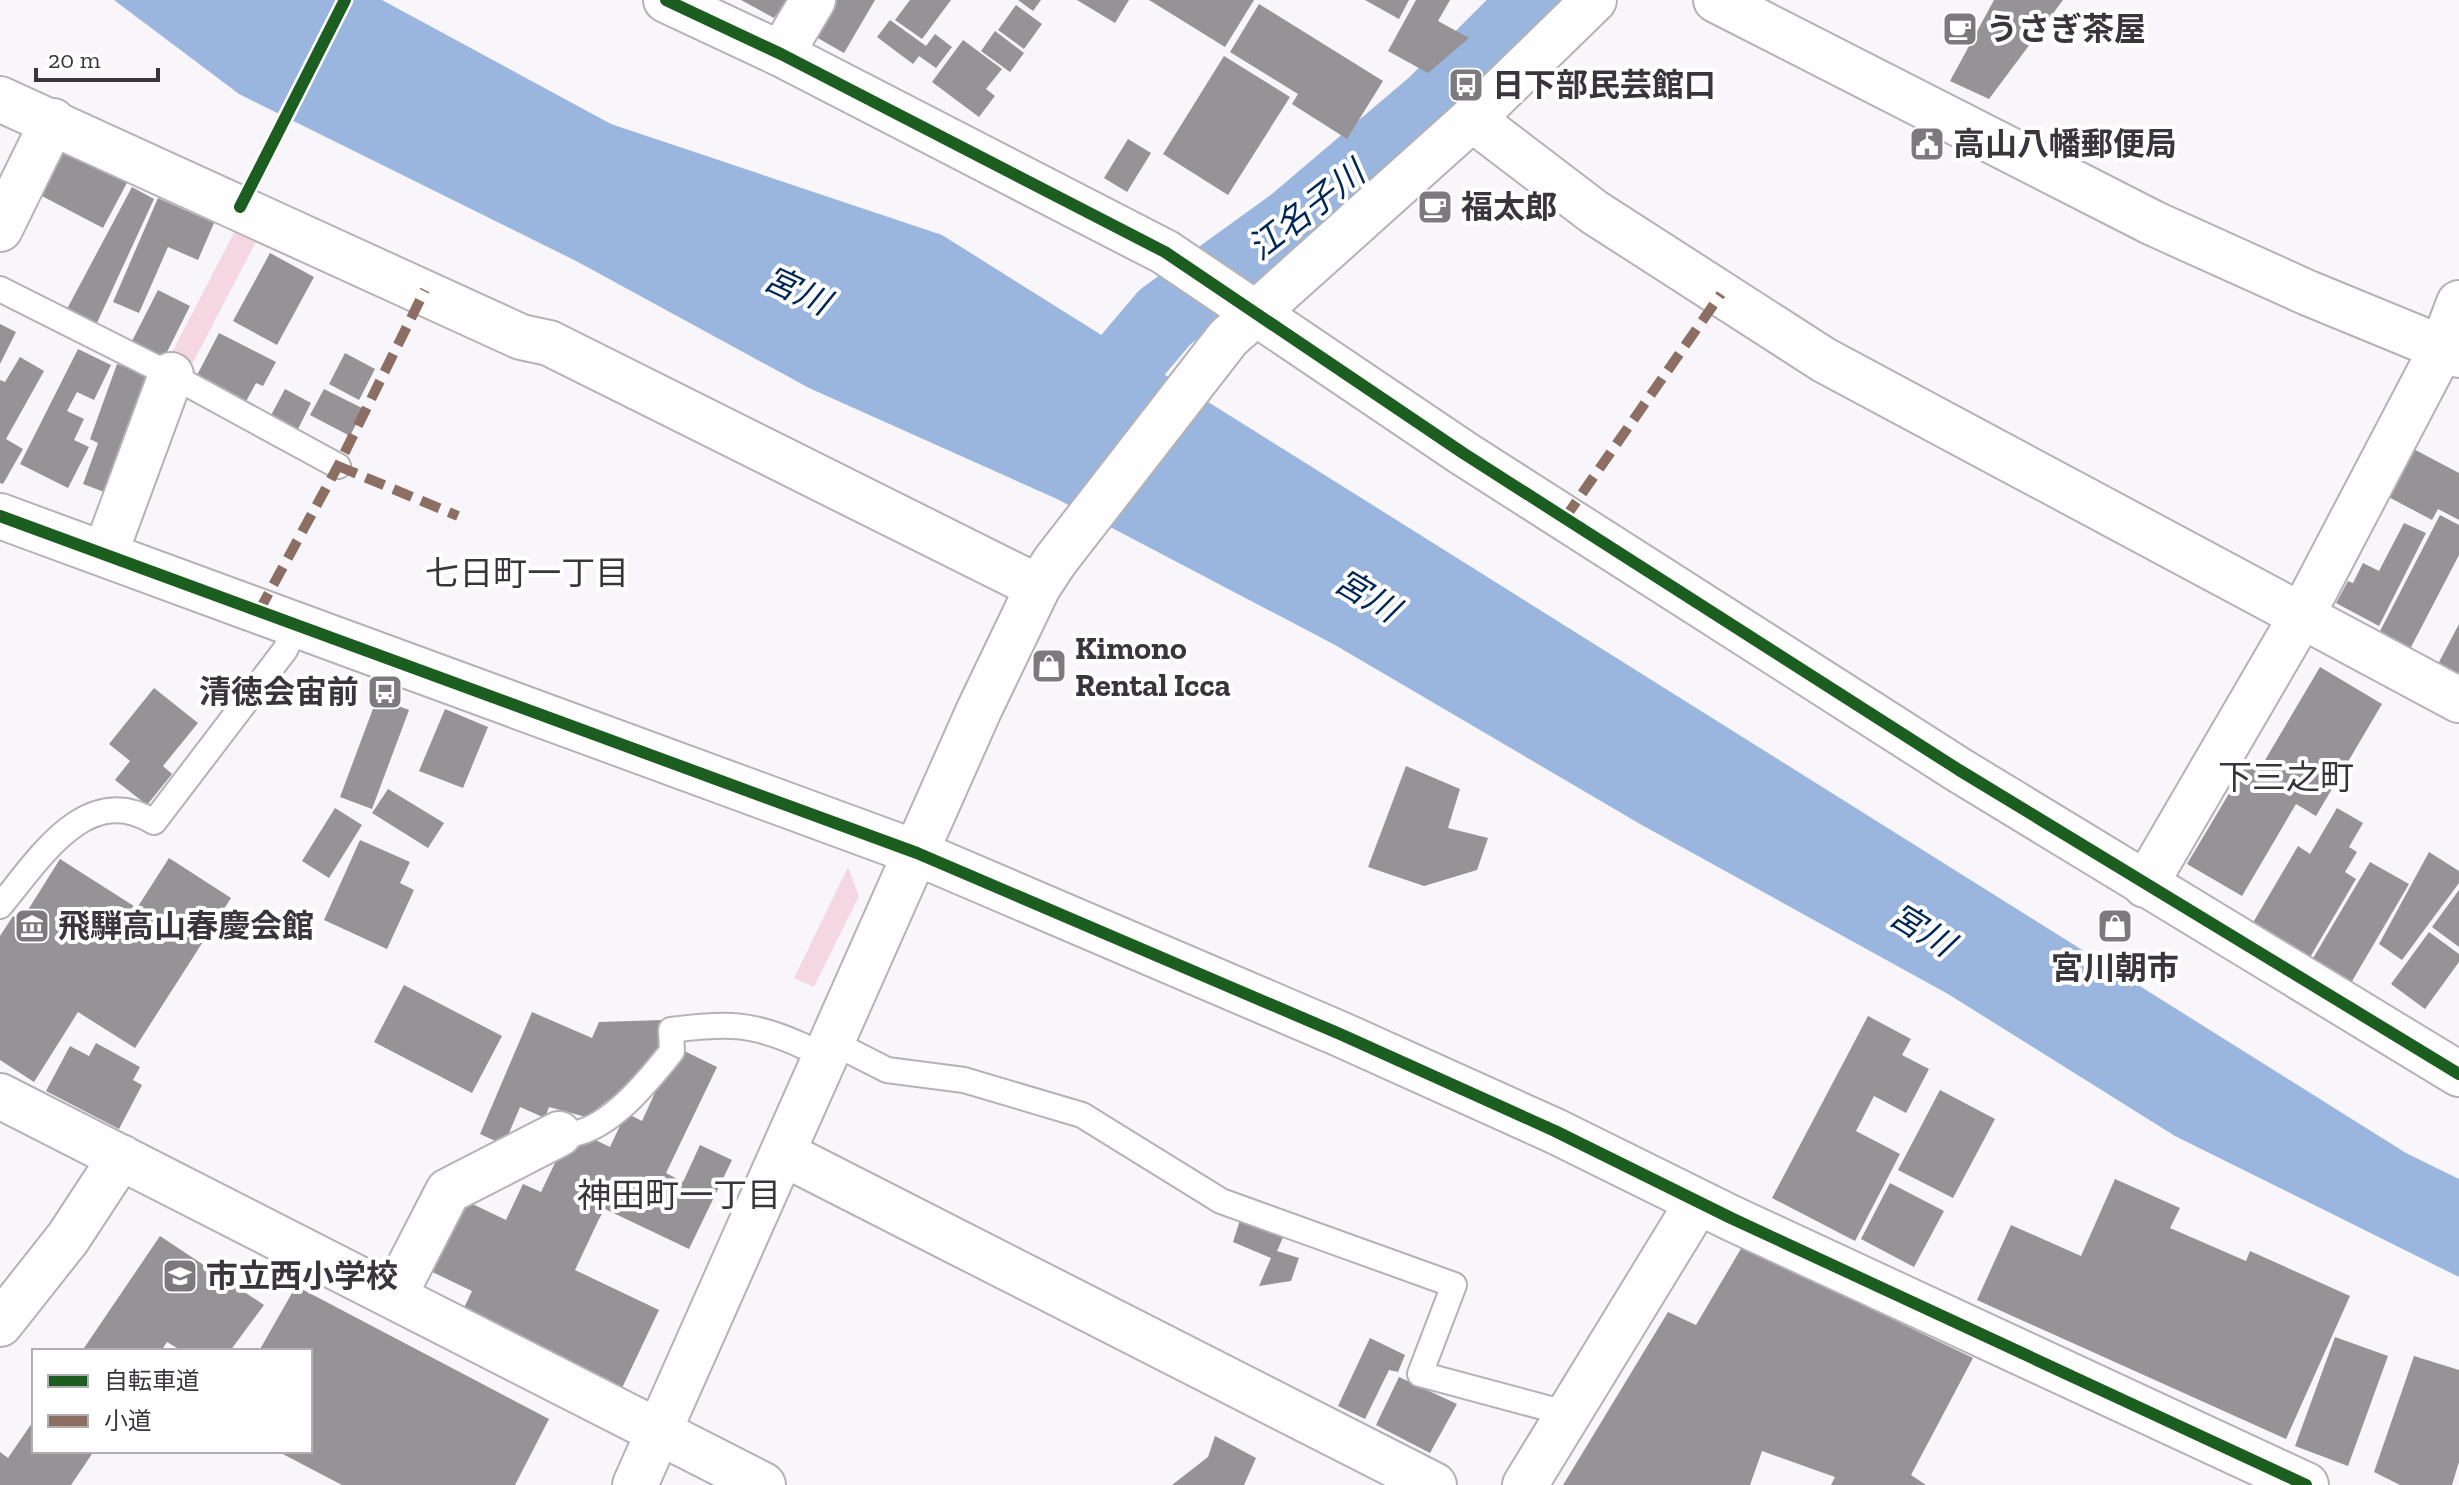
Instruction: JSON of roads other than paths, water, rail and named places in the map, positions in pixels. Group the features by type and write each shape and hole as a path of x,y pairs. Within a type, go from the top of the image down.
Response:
{"street":[{"path":"666,0 781,54 1165,252 1239,315 1463,453 2145,885 2459,1074"},
{"path":"781,54 813,0"},
{"path":"635,1485 784,1154 817,1044 917,853 1047,574 1239,315 1472,119 1594,0"},
{"path":"1716,0 2153,223 2308,293 2451,351"},
{"path":"0,99 521,337 549,343 1047,574"},
{"path":"1472,119 1594,212 1824,360 2459,700"},
{"path":"0,229 53,121"},
{"path":"2145,885 2451,351 2459,303"},
{"path":"105,554 171,375"},
{"path":"0,516 917,853 1354,1040 1555,1131 1698,1202 2306,1485"},
{"path":"0,1096 763,1485"},
{"path":"394,1296 448,1191 559,1134"},
{"path":"784,1154 1434,1485"},
{"path":"0,1324 68,1238 121,1157"},
{"path":"1525,1485 1698,1202"}],"lane":[{"path":"0,289 171,375 338,466"},
{"path":"0,906 50,846 82,818 123,808 154,822 285,650 297,625"},
{"path":"559,1134 573,1136 630,1104 672,1051 671,1030 725,1023 817,1044 887,1070 964,1080 1082,1115 1221,1201 1454,1285 1420,1374 1569,1414"}],"water":[{"name":"宮川","path":"114,0 382,0 611,124 942,235 2406,1153 2459,1179 2459,1277 2175,1136 1948,994 1640,824 1335,645 1057,499 809,388 578,262 239,94"}],"waterway":[{"name":"江名子川","path":"1077,421 1165,317 1295,223 1435,104 1539,0"}],"place":[{"name":"うさぎ茶屋","path":"1960,29"},
{"name":"日下部民芸館口","path":"1466,85"},
{"name":"高山八幡郵便局","path":"1927,144"},
{"name":"福太郎","path":"1435,207"},
{"name":"Kimono Rental Icca","path":"1049,666"},
{"name":"清徳会宙前","path":"385,692"},
{"name":"飛騨高山春慶会館","path":"32,926"},
{"name":"宮川朝市","path":"2115,926"},
{"name":"市立西小学校","path":"180,1276"}],"district":[{"name":"七日町一丁目","path":"527,573"},
{"name":"下三之町","path":"2286,777"},
{"name":"神田町一丁目","path":"679,1195"}]}
